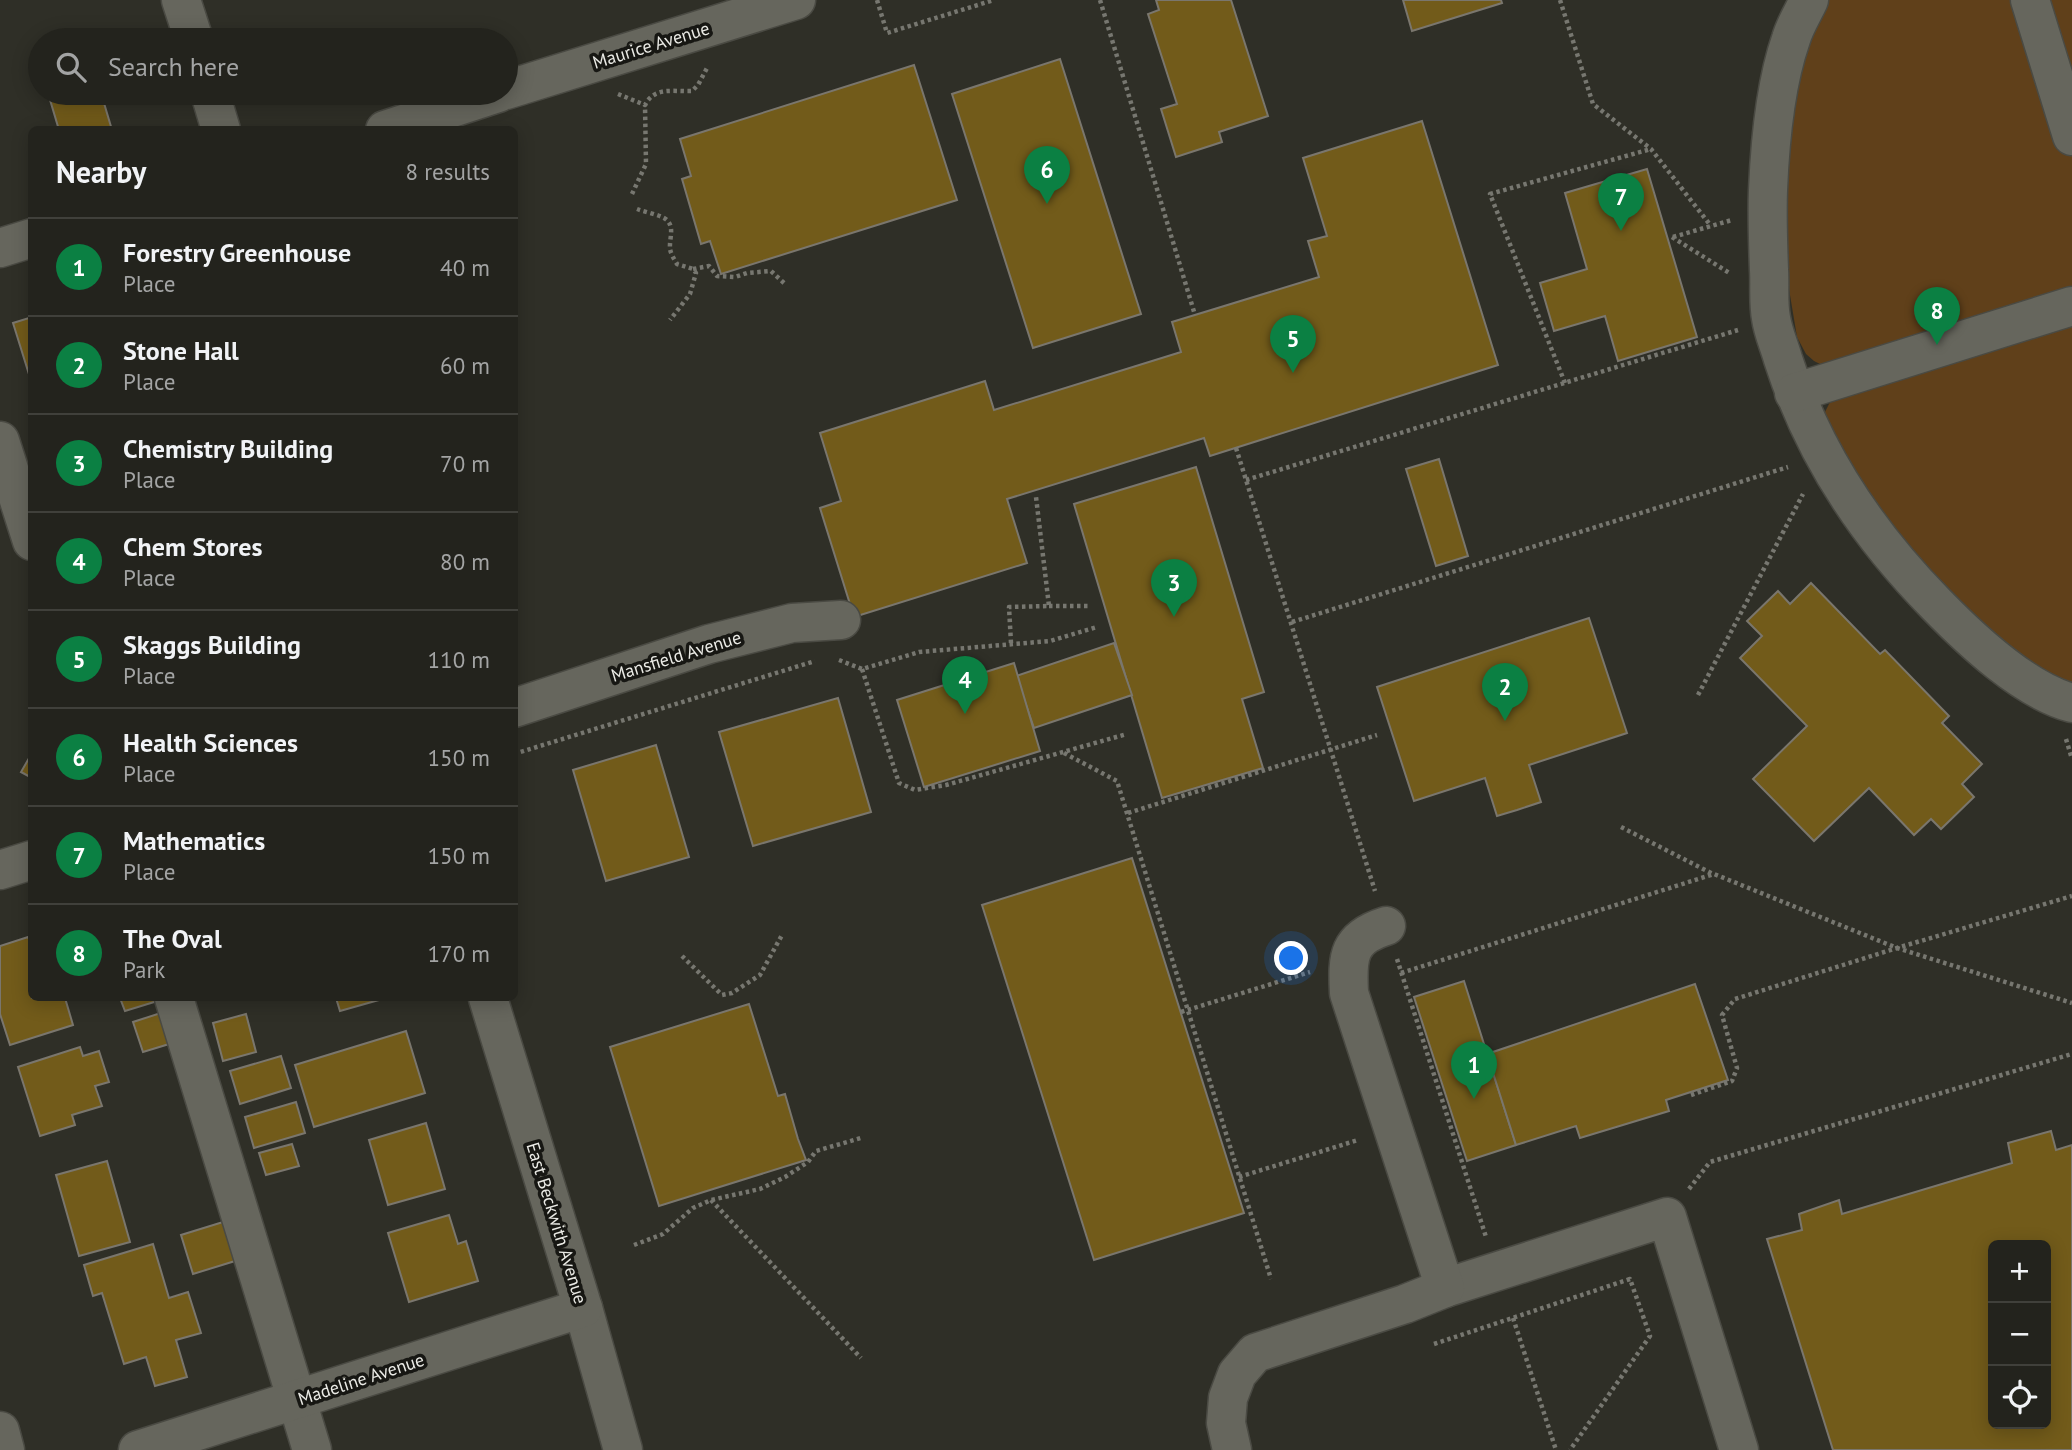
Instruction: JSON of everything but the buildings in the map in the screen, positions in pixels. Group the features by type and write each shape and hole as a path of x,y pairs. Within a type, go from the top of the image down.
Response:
{"street":[{"path":"181,0 190,28"},
{"name":"Maurice Avenue","path":"518,86 796,0"},
{"path":"1809,0 1791,38 1778,93 1769,153 1767,209 1770,309 1794,393 1823,456 1864,519 1902,570 1959,627 2029,684 2054,698 2072,703"},
{"path":"2030,0 2072,136"},
{"path":"214,105 220,126"},
{"path":"397,126 461,105"},
{"path":"0,248 28,240"},
{"path":"1794,393 2072,306"},
{"path":"0,441 28,528"},
{"name":"Mansfield Avenue","path":"518,707 709,644 792,624 836,638"},
{"path":"0,870 28,861"},
{"path":"1386,926 1370,931 1358,940 1350,955 1349,993 1445,1288"},
{"path":"175,1001 312,1450"},
{"name":"East Beckwith Avenue","path":"489,1001 583,1308 623,1450"},
{"path":"1232,1450 1226,1423 1228,1398 1237,1374 1255,1353 1405,1304 1445,1288 1667,1217 1739,1450"},
{"name":"Madeline Avenue","path":"138,1450 583,1308"},
{"path":"0,1431 5,1450"}],"path":[{"path":"877,0 887,33 994,0"},
{"path":"1100,0 1195,315"},
{"path":"1560,0 1593,104 1651,149 1711,226"},
{"path":"632,194 646,164 645,106 648,99 667,89 692,91 710,61"},
{"path":"609,91 645,106"},
{"path":"1565,383 1490,194 1651,149"},
{"path":"637,209 669,222 672,231 670,247 677,264 694,269 709,266 717,276 735,277 771,271 784,283"},
{"path":"1767,209 1672,237 1770,309"},
{"path":"670,320 690,294 696,273 694,269"},
{"path":"1246,480 1565,383 1770,309"},
{"path":"1236,447 1488,1246"},
{"path":"1292,622 1823,456"},
{"path":"1698,695 1823,456"},
{"path":"1037,497 1049,606"},
{"path":"1011,643 1009,607 1091,606"},
{"path":"862,669 919,652 1051,641 1097,627"},
{"path":"836,638 862,669 899,783 915,790 946,786 1127,734"},
{"path":"518,753 818,660"},
{"path":"1128,813 1377,735"},
{"path":"1064,753 1117,781 1271,1279"},
{"path":"1621,827 1714,874 1897,948 2072,1003"},
{"path":"1401,973 1714,874"},
{"path":"1690,1095 1732,1080 1737,1068 1722,1015 1735,999 2072,896"},
{"path":"682,956 722,995 732,993 760,975 782,935"},
{"path":"1181,1012 1314,971"},
{"path":"1710,1162 2072,1054"},
{"path":"634,1245 663,1234 692,1208 711,1200 760,1189 808,1162 816,1151 861,1138"},
{"path":"1239,1177 1364,1139"},
{"path":"711,1200 860,1358"},
{"path":"1434,1344 1630,1279 1650,1336 1570,1450"},
{"path":"1513,1318 1556,1450"}],"shaded area":[{"path":"1823,0 2072,0 2072,688 2005,650 1911,558 1830,434 1825,412 1835,392 1828,368 1806,354 1797,337 1787,277 1784,153 1805,41"}],"place":[{"name":"Health Sciences","path":"1047,204"},
{"name":"Mathematics","path":"1621,231"},
{"name":"The Oval","path":"1937,345"},
{"name":"Skaggs Building","path":"1293,373"},
{"name":"Chemistry Building","path":"1174,617"},
{"name":"Chem Stores","path":"965,714"},
{"name":"Stone Hall","path":"1505,721"},
{"name":"Forestry Greenhouse","path":"1474,1099"}]}
